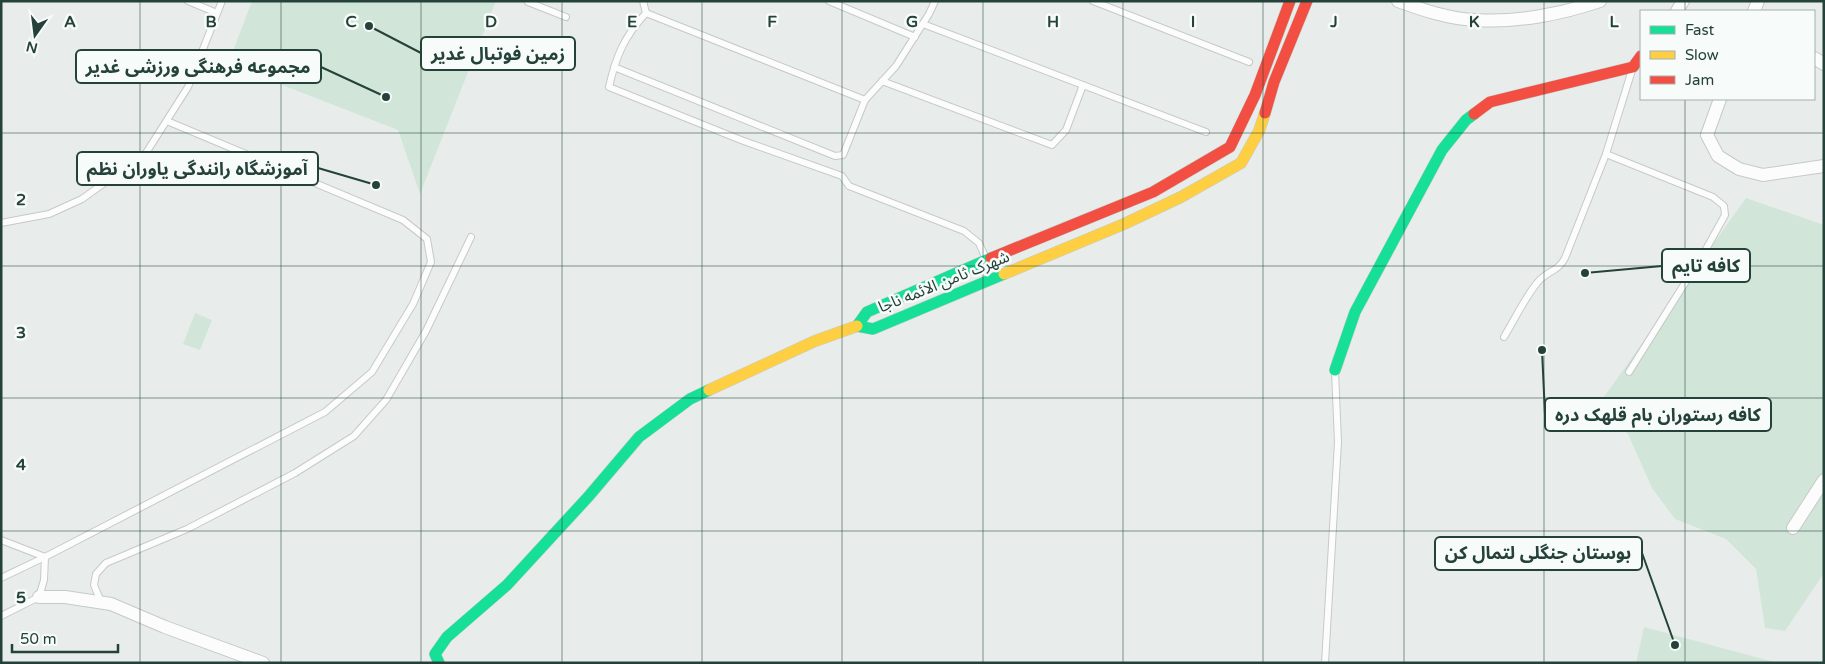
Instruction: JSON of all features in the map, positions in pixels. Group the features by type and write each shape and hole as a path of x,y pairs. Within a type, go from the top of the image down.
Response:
{"street":[{"name":"شهرک ثامن الائمه ناجا","path":"1290,1 1258,85 1230,147 1153,192 987,260 867,312 856,326 873,329 1124,224 1171,202 1240,163 1259,131 1272,90 1307,1"},
{"path":"1398,1 1425,11 1474,20 1508,21 1581,7 1600,1"},
{"path":"1335,370 1355,312 1442,150 1466,120 1490,102 1633,67 1640,57"},
{"path":"1258,85 1272,90"},
{"path":"1720,100 1707,135 1718,156 1739,169 1763,175 1824,166"},
{"path":"1163,186 1171,202"},
{"path":"987,260 996,278"},
{"path":"439,663 435,654 447,637 507,585 588,497 639,437 690,400 815,341 856,326"},
{"path":"1793,528 1824,480"},
{"path":"39,596 65,596 112,604 165,627 263,663"}],"lane":[{"path":"188,1 217,13"},
{"path":"1,223 49,214 82,199 146,153 188,87 222,1"},
{"path":"643,1 646,14"},
{"path":"829,1 915,37"},
{"path":"614,67 835,156 843,155 865,100 896,66 923,24 935,1"},
{"path":"1093,1 1249,62"},
{"path":"528,2 566,17"},
{"path":"646,14 631,29 619,50 609,87 742,140 842,176 849,186 964,231 979,243 987,260"},
{"path":"646,14 865,100"},
{"path":"923,24 1206,132"},
{"path":"1504,337 1537,283 1545,275 1561,266 1606,154 1633,67"},
{"path":"882,81 1052,145 1066,130 1083,85"},
{"path":"1,578 325,412 372,372 413,304 432,262 427,239 403,220 166,121"},
{"path":"1606,154 1713,197 1724,206 1725,215 1705,251 1629,372"},
{"path":"101,602 94,585 96,574 106,563 187,529 295,473 354,436 386,400 426,330 471,237"},
{"path":"1325,663 1338,442 1335,370"},
{"path":"1,540 45,557"},
{"path":"1,616 39,596 44,580 45,557"}],"green space":[{"path":"252,1 496,1 420,194 398,130 228,64"},
{"path":"1746,198 1824,225 1824,573 1785,631 1765,628 1756,569 1726,539 1675,519 1652,488 1628,434 1596,408"},
{"path":"195,313 212,320 200,350 183,344"},
{"path":"1644,627 1778,663 1636,663"}],"traffic: fast":[{"path":"1335,370 1355,312 1442,150 1466,120 1474,114"},
{"path":"991,258 867,312 857,326 873,329 1004,274"},
{"path":"439,663 435,654 447,637 507,585 588,497 639,437 690,399 709,390"}],"traffic: slow":[{"path":"1004,274 1124,224 1181,197 1241,163 1259,131 1265,113"},
{"path":"709,390 815,341 857,326"}],"traffic: jam":[{"path":"991,258 1153,192 1230,147 1255,95 1290,1"},
{"path":"1265,113 1274,82 1307,1"},
{"path":"1474,114 1490,102 1633,67 1640,57"}],"place":[{"name":"زمین فوتبال غدیر","path":"369,26"},
{"name":"مجموعه فرهنگی ورزشی غدیر","path":"386,97"},
{"name":"آموزشگاه رانندگی یاوران نظم","path":"376,185"},
{"name":"کافه تایم","path":"1585,273"},
{"name":"کافه رستوران بام قلهک دره","path":"1542,350"},
{"name":"بوستان جنگلی لتمال کن","path":"1675,645"}]}
